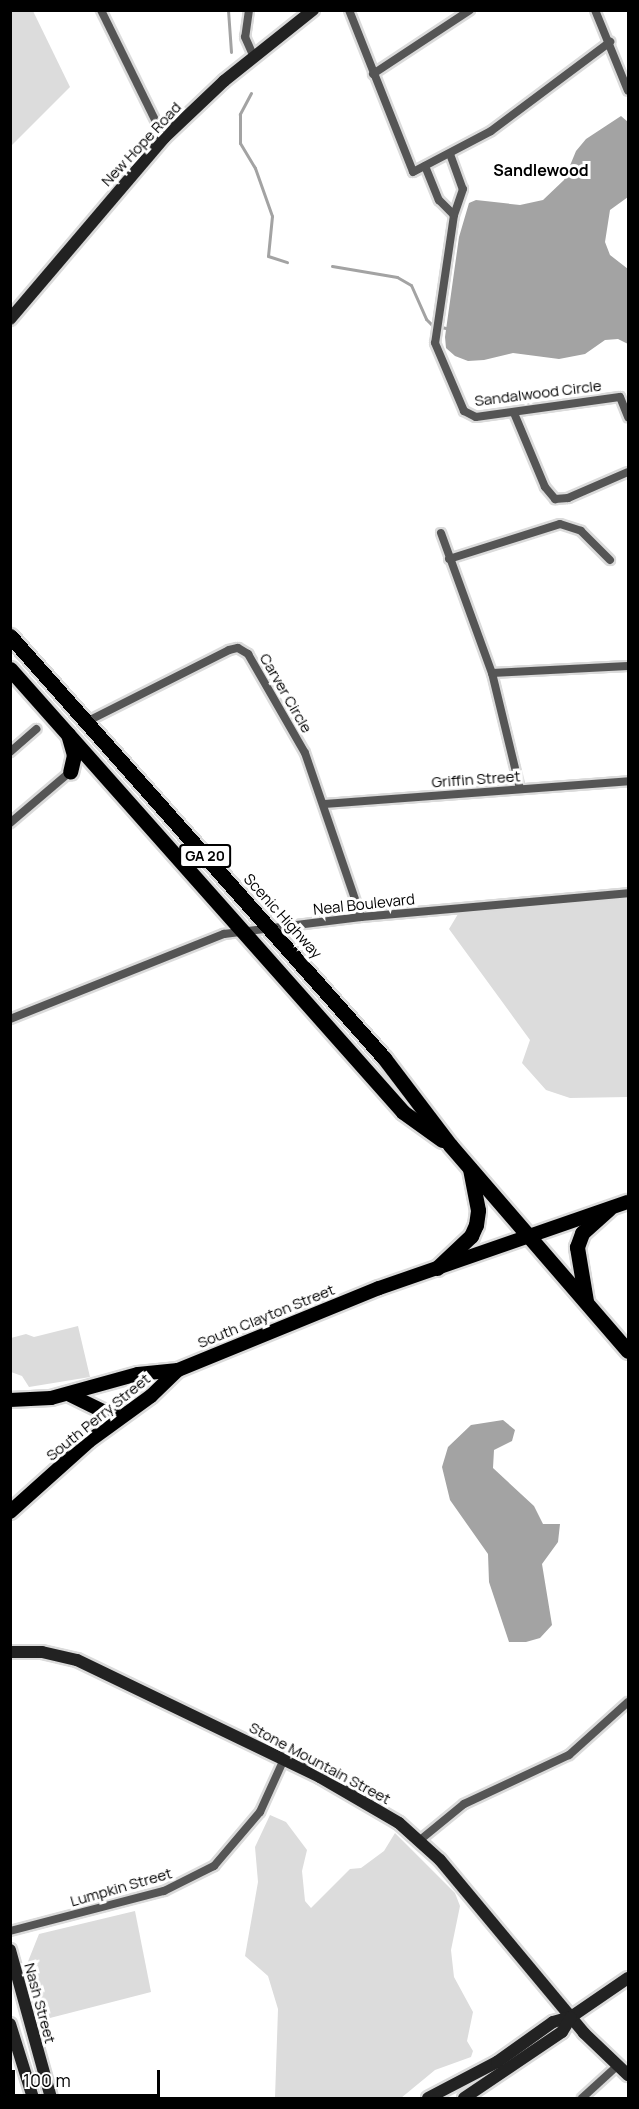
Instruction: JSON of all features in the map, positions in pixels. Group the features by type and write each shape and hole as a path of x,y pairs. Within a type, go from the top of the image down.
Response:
{"highway":[{"name":"Scenic Highway","path":"10,636 410,1089 450,1145 628,1351"},
{"name":"Scenic Highway","path":"10,669 66,728 403,1112 450,1145"},
{"path":"66,728 74,755 70,772"},
{"path":"70,772 85,767 101,768"},
{"path":"437,1268 471,1236 476,1225 478,1210 470,1168"},
{"path":"587,1304 577,1247 582,1233 609,1209"}],"main road":[{"name":"South Clayton Street","path":"10,1400 70,1395 138,1374 178,1370 301,1318 628,1202"},
{"name":"South Perry Street","path":"10,1512 123,1413 151,1396 178,1370"},
{"path":"70,1395 109,1414 123,1413"}],"street":[{"path":"101,10 164,138"},
{"path":"249,10 245,37 254,57"},
{"name":"New Hope Road","path":"10,319 164,138 254,57 313,10"},
{"path":"349,10 412,172 450,154 504,122 610,42"},
{"path":"374,74 470,10"},
{"path":"595,10 610,42 628,91"},
{"name":"Sandalwood Circle","path":"450,154 463,189 454,214 435,343 464,411 476,417 620,397 628,417"},
{"path":"425,166 439,200 454,214"},
{"path":"514,413 545,487 555,499 628,472"},
{"path":"449,559 560,524 581,531 610,560"},
{"path":"441,533 492,673 520,789"},
{"name":"Carver Circle","path":"86,722 164,681 238,648 248,654 294,733 325,804 361,916"},
{"path":"492,673 628,666"},
{"path":"10,752 36,729"},
{"path":"10,823 70,772"},
{"name":"Griffin Street","path":"325,804 628,781"},
{"name":"Neal Boulevard","path":"10,1019 200,941 246,932 361,916 628,893"},
{"name":"Stone Mountain Street","path":"10,1652 42,1652 77,1660 284,1759 377,1808 420,1840 571,2017 628,2076"},
{"path":"420,1840 464,1804 569,1755 628,1702"},
{"name":"Lumpkin Street","path":"10,1931 164,1891 214,1866 260,1812 284,1759"},
{"name":"Nash Street","path":"10,1950 51,2098"},
{"path":"428,2098 497,2062 553,2022 571,2017 628,1977"},
{"path":"464,2098 562,2032 571,2017"},
{"path":"10,2024 33,2098"},
{"path":"582,2098 617,2066"}],"shaded area":[{"path":"11,10 33,11 70,87 11,146"},
{"path":"621,116 628,122 628,197 610,210 605,242 610,255 628,269 628,344 618,339 605,340 585,354 559,359 513,353 484,360 468,361 455,356 446,348 445,337 459,237 469,203 476,200 520,205 543,200 564,180 576,151 586,139"},
{"path":"628,899 628,1097 570,1098 546,1090 522,1063 530,1040 449,929 458,914"},
{"path":"78,1326 90,1377 29,1387 22,1376 11,1372 11,1338 26,1334 34,1337"},
{"path":"503,1420 515,1430 512,1441 494,1450 493,1468 534,1506 543,1524 560,1524 558,1542 542,1564 552,1625 540,1638 526,1642 509,1642 489,1582 488,1554 450,1500 442,1467 448,1447 471,1425"},
{"path":"270,1815 286,1822 307,1850 302,1871 305,1901 311,1908 350,1869 361,1868 384,1851 395,1833 455,1893 460,1906 451,1950 454,1977 473,2012 467,2041 473,2051 471,2057 435,2070 401,2098 275,2098 278,2009 268,1976 245,1956 258,1882 255,1847"},
{"path":"135,1911 151,1992 50,2018 38,2012 27,1964 39,1934"}],"waterway":[{"path":"228,10 231,52"},
{"path":"251,93 240,114 240,143 255,168 272,216 268,256 287,262"},
{"path":"332,266 397,277 411,285 426,319 432,325 446,328"}],"district":[{"name":"Sandlewood","path":"541,170"}]}
